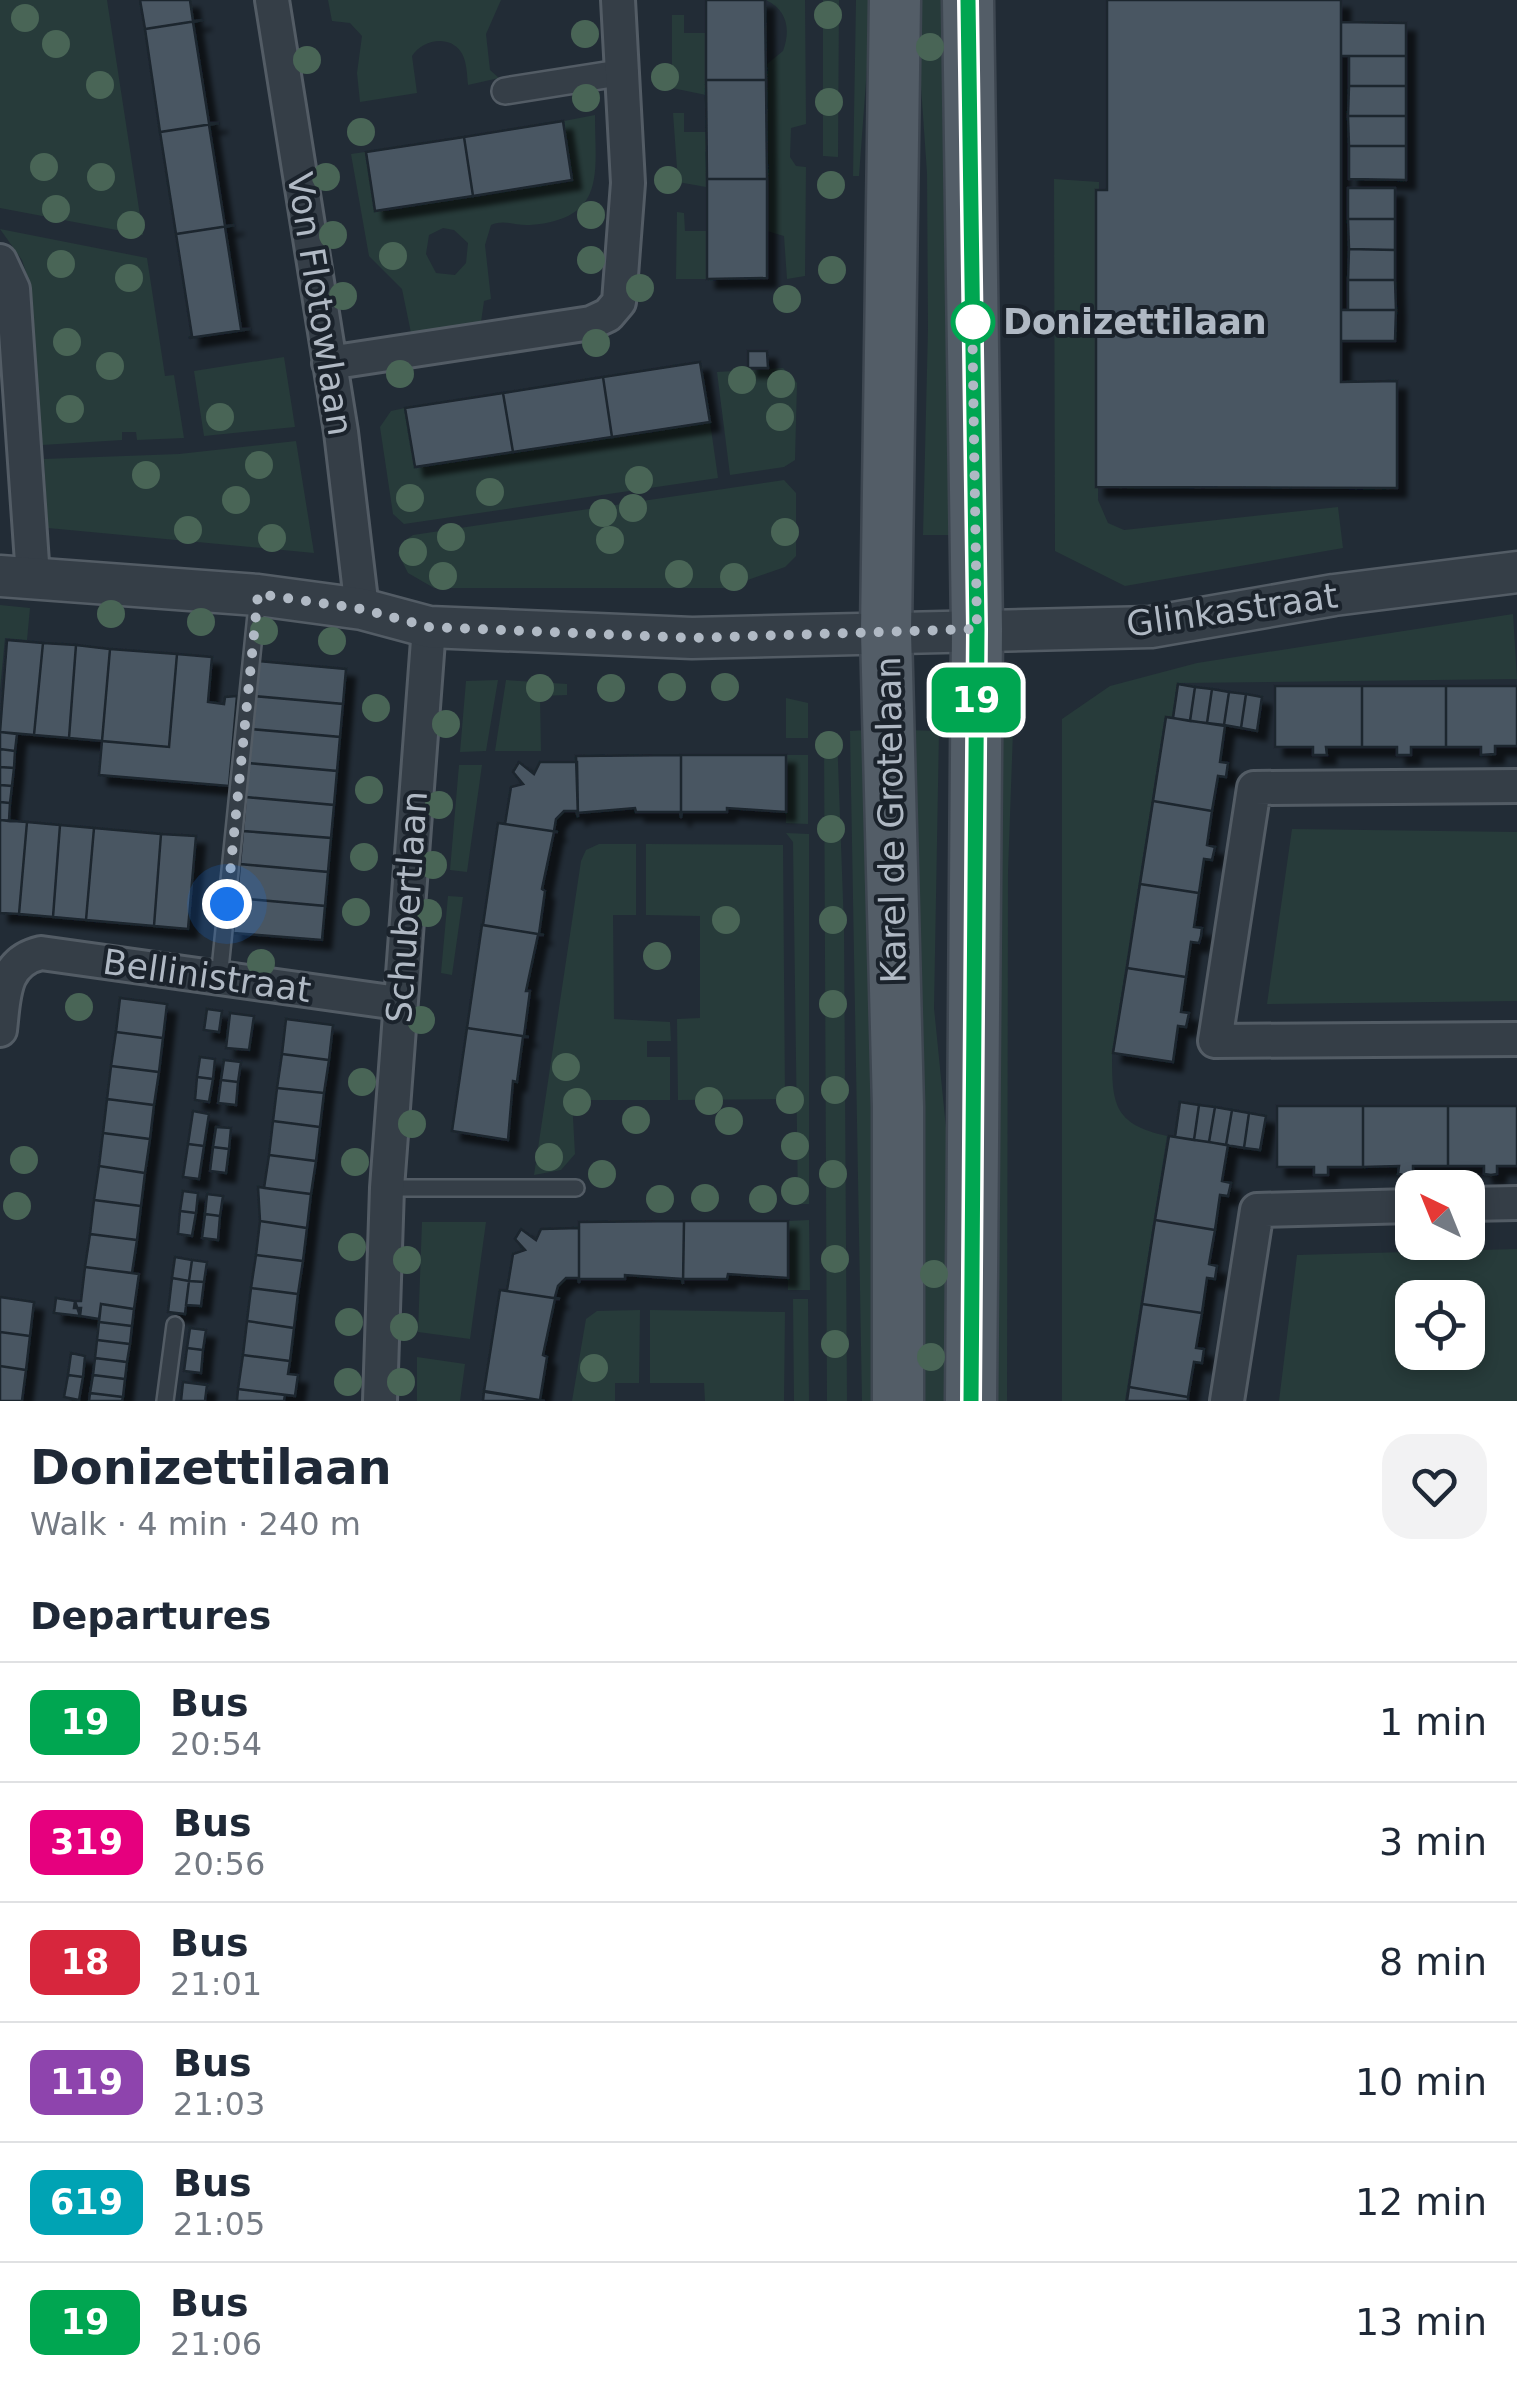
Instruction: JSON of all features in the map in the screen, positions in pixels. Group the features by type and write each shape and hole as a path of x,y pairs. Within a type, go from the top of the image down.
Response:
{"main road":[{"name":"Karel de Grotelaan","path":"896,0 886,632 898,1107 898,1401"},
{"path":"968,0 977,629 971,1401"}],"street":[{"name":"Von Flotowlaan","path":"272,0 356,542 362,609"},
{"path":"329,363 591,323 608,316 622,292 628,183 625,72 618,0"},
{"path":"506,91 625,72"},
{"path":"0,261 13,289 17,576 258,594 362,609 429,627 692,638 886,632"},
{"name":"Glinkastraat","path":"886,632 1151,627 1334,595 1517,572"},
{"name":"Schubertlaan","path":"380,1401 398,1004 429,627"},
{"path":"1517,786 1254,788 1216,1040 1517,1039"},
{"name":"Bellinistraat","path":"0,1030 6,982 18,964 42,953 398,1004"},
{"path":"1485,1204 1517,1203"},
{"path":"1227,1401 1257,1210 1395,1206"}],"lane":[{"path":"219,978 258,594"},
{"path":"387,1188 576,1188"},
{"path":"165,1401 175,1325"}],"green space":[{"path":"0,0 107,0 143,235 0,208"},
{"path":"328,0 501,0 486,34 490,70 499,78 468,85 461,52 450,43 436,41 422,46 412,56 417,93 360,102 357,73 362,36 350,23 332,21"},
{"path":"766,0 805,0 806,124 791,128 790,157 796,166 806,167 805,276 787,279 784,236 767,231 767,64 783,51 787,28 779,9"},
{"path":"823,0 839,0 838,157 823,156"},
{"path":"856,0 872,0 859,176 853,176"},
{"path":"915,0 946,0 953,535 923,535 927,173"},
{"path":"672,15 684,15 684,33 705,33 706,95 672,88"},
{"path":"673,113 684,113 684,132 707,132 706,187 678,182"},
{"path":"595,115 595,174 584,203 555,221 491,225 485,245 491,299 484,301 481,322 411,333 402,289 369,256 351,154 365,152 375,211 572,181 564,121","holes":["443,228 454,230 468,243 466,263 455,275 436,273 426,254 429,235"]},
{"path":"1054,179 1099,182 1098,500 1108,523 1124,530 1338,507 1343,548 1125,586 1055,551"},
{"path":"677,212 684,213 685,231 707,231 706,279 676,279"},
{"path":"0,229 147,258 165,376 174,375 184,438 137,440 136,432 122,432 122,440 42,445 28,278 22,260"},
{"path":"284,357 295,427 204,436 194,371"},
{"path":"783,368 797,383 795,460 784,467 730,475 717,372"},
{"path":"405,408 415,468 710,422 718,478 404,524 393,514 380,427 391,411"},
{"path":"296,441 314,553 48,528 44,459 179,454"},
{"path":"784,480 796,493 796,556 785,567 725,588 434,588 408,573 398,553 404,541 413,535"},
{"path":"0,605 30,608 27,640 5,638 0,690"},
{"path":"1513,614 1517,679 1177,683 1172,717 1165,716 1112,1053 1113,1086 1119,1109 1136,1125 1167,1136 1125,1401 1062,1401 1062,719 1110,686 1197,663"},
{"path":"498,680 486,751 460,752 466,681"},
{"path":"506,680 567,684 567,695 540,696 541,751 495,751"},
{"path":"786,698 808,703 808,738 786,738"},
{"path":"867,730 875,926 878,1401 862,1401 850,731"},
{"path":"906,730 939,731 934,1008 950,1168 951,1401 917,1401"},
{"path":"997,731 1013,731 1008,872 1007,1401 991,1401"},
{"path":"824,734 837,735 844,927 847,1401 827,1401"},
{"path":"786,755 808,755 808,824 786,823"},
{"path":"459,765 482,765 467,872 450,870"},
{"path":"1292,829 1517,832 1517,1001 1267,1004"},
{"path":"786,833 809,834 809,1204 798,1204 793,842"},
{"path":"599,844 636,844 636,915 613,915 614,1019 670,1022 671,1041 647,1041 647,1057 670,1057 670,1100 572,1100 575,1154 561,1170 534,1175 581,861 586,850"},
{"path":"646,844 783,845 785,1099 678,1100 677,1019 700,1018 700,916 646,915"},
{"path":"448,896 463,897 452,975 441,973"},
{"path":"809,1220 810,1290 788,1290 788,1221"},
{"path":"422,1222 486,1222 470,1339 418,1332"},
{"path":"1517,1249 1517,1401 1279,1401 1297,1255 1395,1252 1395,1260 1485,1260 1485,1250"},
{"path":"793,1299 808,1299 809,1401 794,1401"},
{"path":"640,1310 639,1383 615,1383 615,1401 572,1401 586,1319 597,1311"},
{"path":"650,1310 785,1312 784,1401 705,1401 704,1383 650,1383"},
{"path":"417,1357 465,1364 460,1401 417,1401"}],"building":[{"path":"140,0 190,0 193,21 203,20 145,29"},
{"path":"706,0 765,0 766,80 706,80"},
{"path":"1107,0 1341,0 1341,382 1397,381 1397,488 1096,487 1096,190 1107,190"},
{"path":"203,20 193,22 209,123 219,123 160,132 145,29"},
{"path":"1341,22 1406,23 1406,56 1341,56"},
{"path":"1349,56 1406,56 1406,86 1349,86"},
{"path":"706,80 766,80 767,179 707,179"},
{"path":"1349,86 1406,86 1406,116 1348,116"},
{"path":"1348,116 1406,116 1406,146 1349,146"},
{"path":"563,121 572,180 473,196 464,137"},
{"path":"219,123 209,125 225,226 235,225 176,234 160,132"},
{"path":"464,137 473,196 375,211 366,152"},
{"path":"1349,146 1406,146 1406,180 1349,179"},
{"path":"707,179 767,179 767,278 707,279"},
{"path":"1348,188 1395,188 1395,219 1348,219"},
{"path":"1348,219 1395,219 1395,250 1349,249"},
{"path":"235,225 225,227 241,329 251,329 189,338 192,336 176,234"},
{"path":"1349,249 1395,250 1395,280 1348,280"},
{"path":"1348,280 1395,280 1396,310 1348,310"},
{"path":"1341,310 1396,310 1395,341 1341,341"},
{"path":"748,351 767,351 768,368 748,368"},
{"path":"700,362 710,422 612,437 603,377"},
{"path":"603,377 612,437 513,452 503,393"},
{"path":"503,393 513,452 415,467 405,408"},
{"path":"7,640 43,643 34,735 0,732"},
{"path":"43,643 76,645 69,738 34,735"},
{"path":"76,645 110,649 102,741 69,738"},
{"path":"110,649 177,654 169,747 102,741"},
{"path":"177,654 212,657 208,702 224,704 225,697 237,696 229,786 99,775 102,741 169,747"},
{"path":"258,661 346,669 343,704 254,696"},
{"path":"1178,684 1195,687 1190,721 1173,718"},
{"path":"1275,686 1362,686 1362,747 1326,747 1327,755 1313,755 1313,747 1275,747"},
{"path":"1362,686 1446,686 1446,747 1411,747 1411,755 1397,755 1397,747 1362,747"},
{"path":"1446,686 1517,686 1517,746 1495,746 1495,754 1481,755 1481,747 1446,747"},
{"path":"1195,687 1212,689 1207,723 1190,721"},
{"path":"1212,689 1229,692 1224,725 1207,723"},
{"path":"1229,692 1246,694 1241,728 1224,725"},
{"path":"1246,694 1262,697 1257,731 1241,728"},
{"path":"254,696 343,704 340,737 251,729"},
{"path":"1166,717 1225,726 1220,762 1228,763 1226,777 1218,776 1212,811 1153,801"},
{"path":"251,729 340,737 337,771 248,763"},
{"path":"0,732 17,734 15,751 0,749"},
{"path":"0,749 15,751 14,768 0,767"},
{"path":"681,755 681,818 680,812 636,812 635,808 578,813 578,817 576,756"},
{"path":"681,755 786,755 786,812 727,808 727,812 682,812 681,818"},
{"path":"519,762 534,774 540,762 577,762 578,817 576,811 564,811 556,819 554,831 558,832 498,823 505,824 511,787 523,784 513,772"},
{"path":"248,763 337,771 334,805 246,797"},
{"path":"0,767 14,768 12,786 0,785"},
{"path":"0,785 12,786 10,803 0,802"},
{"path":"246,797 334,805 331,838 243,831"},
{"path":"1153,801 1212,811 1207,845 1215,847 1212,860 1204,859 1199,893 1140,884"},
{"path":"0,802 10,803 9,821 0,820"},
{"path":"0,820 27,822 19,914 0,913"},
{"path":"27,822 60,825 53,917 19,914"},
{"path":"498,823 558,832 554,832 542,889 545,891 539,934 544,935 483,925"},
{"path":"60,825 94,828 86,920 53,917"},
{"path":"94,828 161,834 154,926 86,920"},
{"path":"243,831 331,838 328,872 240,864"},
{"path":"161,834 196,836 188,929 154,926"},
{"path":"240,864 328,872 325,906 237,898"},
{"path":"1140,884 1199,893 1194,927 1202,928 1201,936 1199,943 1191,942 1186,977 1127,968"},
{"path":"237,898 325,906 322,940 233,933"},
{"path":"482,925 544,935 538,935 526,991 530,991 524,1036 529,1037 467,1028"},
{"path":"1127,968 1186,977 1181,1012 1189,1013 1186,1027 1178,1026 1173,1062 1113,1053"},
{"path":"120,998 167,1004 163,1038 116,1032"},
{"path":"207,1009 222,1011 219,1032 204,1030"},
{"path":"230,1013 254,1016 249,1050 226,1048"},
{"path":"286,1019 333,1025 329,1060 282,1054"},
{"path":"467,1028 529,1037 523,1037 517,1082 513,1081 508,1140 452,1131"},
{"path":"116,1032 163,1038 159,1072 111,1066"},
{"path":"282,1054 329,1060 324,1093 277,1088"},
{"path":"200,1057 215,1059 213,1079 197,1077"},
{"path":"224,1060 241,1062 238,1082 221,1080"},
{"path":"111,1066 159,1072 154,1105 107,1099"},
{"path":"197,1077 213,1079 209,1102 195,1100"},
{"path":"221,1080 238,1082 236,1105 218,1103"},
{"path":"277,1088 324,1093 320,1127 273,1121"},
{"path":"107,1099 154,1105 150,1139 103,1133"},
{"path":"1180,1102 1199,1105 1194,1140 1175,1137"},
{"path":"1199,1105 1215,1107 1209,1142 1194,1140"},
{"path":"1277,1106 1363,1106 1363,1167 1328,1167 1328,1175 1314,1175 1314,1167 1277,1167"},
{"path":"1363,1106 1448,1106 1448,1166 1413,1166 1413,1170 1398,1170 1399,1166 1363,1167"},
{"path":"1448,1106 1517,1106 1517,1166 1497,1166 1497,1174 1491,1175 1485,1174 1484,1166 1448,1166"},
{"path":"1215,1107 1232,1110 1226,1145 1209,1142"},
{"path":"1232,1110 1249,1113 1244,1148 1226,1145"},
{"path":"193,1111 209,1114 204,1146 188,1144"},
{"path":"1249,1113 1266,1116 1260,1150 1244,1148"},
{"path":"273,1121 320,1127 316,1161 269,1155"},
{"path":"216,1127 231,1128 229,1149 213,1147"},
{"path":"103,1133 150,1139 145,1173 99,1166"},
{"path":"1169,1136 1228,1145 1222,1181 1231,1183 1228,1196 1220,1195 1215,1230 1155,1220"},
{"path":"188,1144 204,1146 199,1179 183,1177"},
{"path":"213,1147 229,1149 226,1173 210,1171"},
{"path":"269,1155 316,1161 311,1194 264,1188"},
{"path":"99,1166 145,1173 141,1206 94,1200"},
{"path":"258,1187 311,1194 307,1228 260,1221"},
{"path":"183,1191 198,1193 196,1213 180,1211"},
{"path":"207,1194 223,1196 220,1216 205,1214"},
{"path":"94,1200 141,1206 137,1240 90,1234"},
{"path":"180,1211 196,1213 192,1236 178,1234"},
{"path":"205,1214 220,1216 218,1240 202,1238"},
{"path":"1155,1220 1215,1230 1209,1264 1217,1266 1215,1279 1207,1278 1202,1313 1142,1304"},
{"path":"260,1221 307,1228 303,1261 256,1255"},
{"path":"684,1221 683,1284 682,1279 625,1275 625,1279 580,1279 579,1283 579,1222"},
{"path":"684,1221 788,1221 788,1278 728,1274 727,1279 683,1279"},
{"path":"579,1228 579,1283 578,1278 566,1278 558,1286 555,1297 560,1299 500,1290 507,1290 513,1254 525,1250 515,1239 521,1229 536,1240 541,1229"},
{"path":"90,1234 137,1240 132,1273 85,1267"},
{"path":"256,1255 303,1261 298,1294 251,1288"},
{"path":"175,1257 192,1260 189,1281 172,1278"},
{"path":"192,1260 207,1262 204,1282 189,1281"},
{"path":"85,1267 139,1274 134,1309 101,1304 99,1319 80,1316 81,1308 74,1308 75,1301 81,1301"},
{"path":"172,1278 189,1281 185,1314 168,1312"},
{"path":"189,1281 204,1282 201,1306 186,1305"},
{"path":"251,1288 298,1294 294,1328 247,1321"},
{"path":"500,1290 560,1299 555,1299 543,1355 547,1357 540,1400 545,1401 484,1391"},
{"path":"0,1297 34,1302 30,1336 0,1332"},
{"path":"56,1298 75,1301 80,1316 54,1313"},
{"path":"101,1304 134,1309 132,1326 99,1322"},
{"path":"1142,1304 1202,1313 1196,1348 1204,1349 1202,1363 1194,1362 1188,1397 1129,1387"},
{"path":"247,1321 294,1328 290,1361 243,1355"},
{"path":"99,1322 132,1326 130,1344 97,1340"},
{"path":"190,1328 206,1330 203,1350 187,1348"},
{"path":"0,1332 30,1336 26,1370 0,1366"},
{"path":"97,1340 130,1344 127,1362 95,1358"},
{"path":"187,1348 203,1350 201,1373 184,1371"},
{"path":"71,1353 85,1356 83,1377 68,1375"},
{"path":"243,1355 290,1361 288,1374 298,1375 295,1396 238,1389"},
{"path":"95,1358 127,1362 125,1379 93,1375"},
{"path":"0,1366 26,1370 22,1401 0,1401"},
{"path":"68,1375 83,1377 79,1400 64,1397"},
{"path":"93,1375 125,1379 123,1397 90,1393"},
{"path":"183,1382 207,1385 205,1401 181,1401"},
{"path":"1129,1387 1188,1397 1188,1401 1127,1401"},
{"path":"238,1389 285,1395 284,1401 237,1401"},
{"path":"486,1392 543,1401 483,1401"},
{"path":"90,1393 123,1397 122,1401 89,1401"}],"bus line":[{"name":"19","path":"968,0 977,629 970,1101 971,1401"}],"place":[{"name":"Donizettilaan","path":"973,322"}],"route":[{"path":"227,904 258,594 362,609 429,627 692,638 977,629 972,310 973,322"}]}
